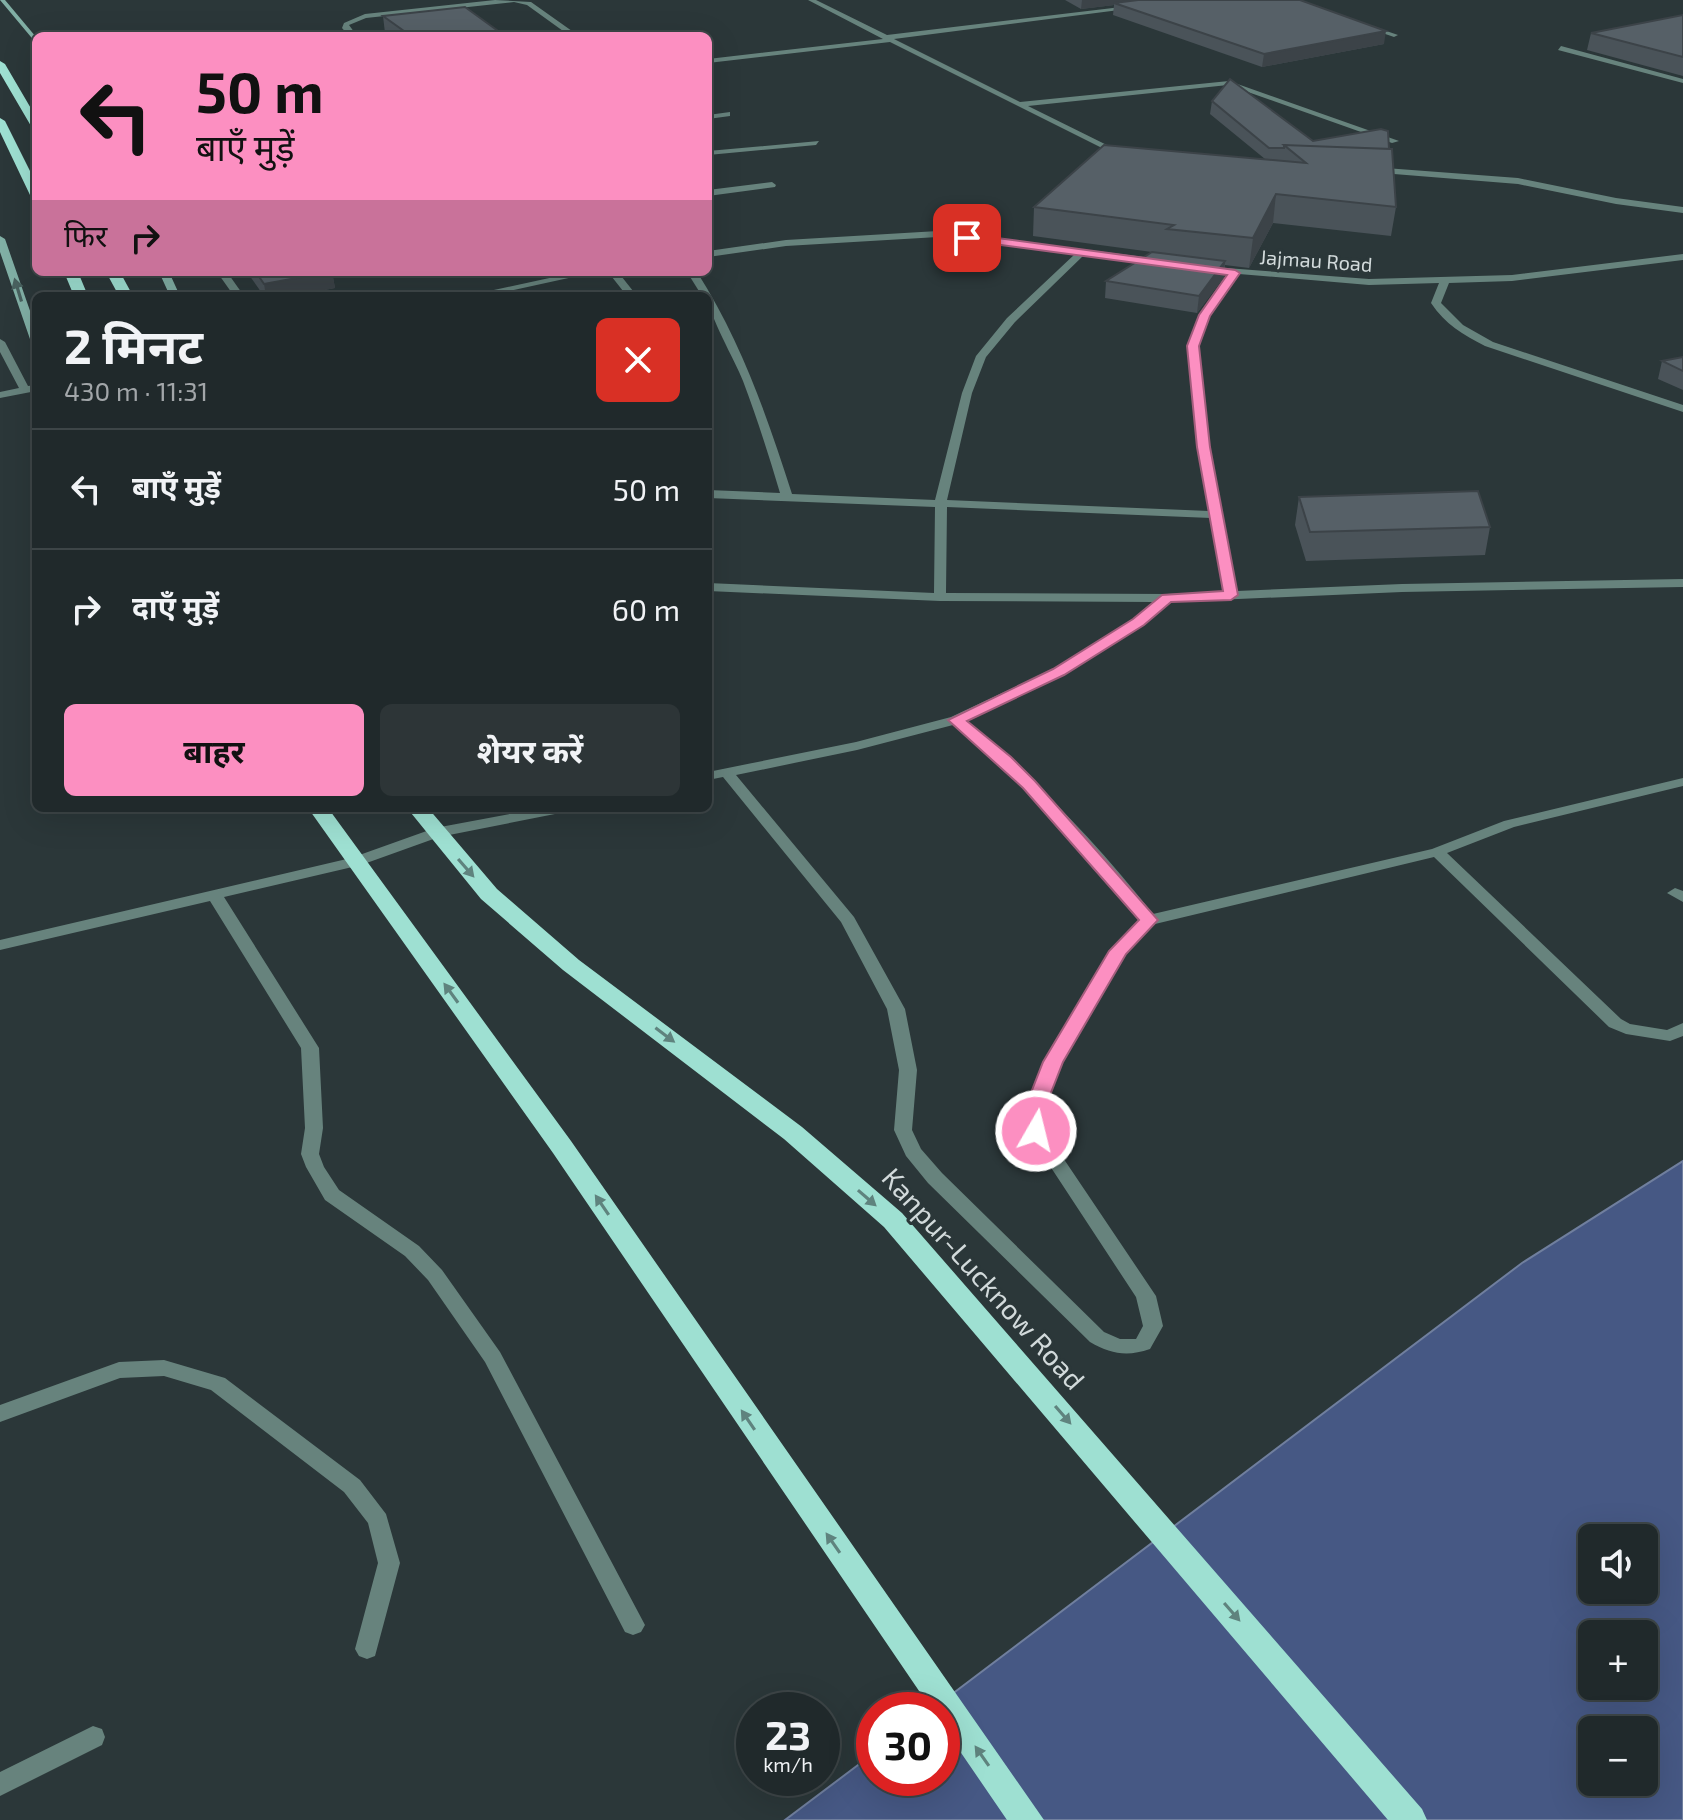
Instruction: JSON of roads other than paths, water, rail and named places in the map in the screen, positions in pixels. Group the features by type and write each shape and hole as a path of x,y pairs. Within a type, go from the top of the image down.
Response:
{"highway":[{"path":"0,64 32,119"},
{"path":"0,121 32,187"},
{"path":"321,812 562,1147 1027,1820"},
{"name":"Kanpur-Lucknow Road","path":"420,812 489,894 571,965 793,1133 893,1220 1410,1820"}],"main road":[{"path":"1,0 32,36"},
{"path":"0,239 32,331"}],"street":[{"path":"349,32 346,24 365,16 514,0 529,3 569,32"},
{"path":"811,0 1114,154 1138,161"},
{"path":"1153,0 1163,4"},
{"path":"712,60 1176,3"},
{"path":"1353,22 1394,35"},
{"path":"1561,48 1683,81"},
{"path":"1020,104 1221,83 1395,141"},
{"path":"712,116 727,114"},
{"path":"712,153 816,143"},
{"path":"1368,170 1518,181 1616,201 1683,210"},
{"path":"712,192 772,185"},
{"path":"712,253 786,243 938,234 1178,265"},
{"path":"940,597 940,504 967,393 981,356 1011,320 1082,252"},
{"name":"Jajmau Road","path":"1192,267 1369,282 1512,278 1683,257"},
{"path":"1231,595 1203,447 1193,346 1204,315 1235,273"},
{"path":"491,292 571,276"},
{"path":"616,276 629,292"},
{"path":"1445,280 1436,303 1446,319 1462,331 1489,344 1683,409"},
{"path":"712,301 752,391 787,497"},
{"path":"0,342 30,389 0,395"},
{"path":"712,494 1216,515"},
{"path":"712,587 940,597 1167,598 1402,588 1683,583"},
{"path":"712,775 857,746 956,720 1058,672 1138,622 1167,598"},
{"path":"956,720 1005,760 1149,920"},
{"path":"726,772 848,920 896,1009 908,1070 903,1130 913,1152 935,1178 1097,1337 1116,1347 1131,1349 1143,1344 1153,1326 1146,1296 1036,1131 1037,1103 1053,1062 1118,951 1149,920 1437,852 1509,824 1683,782"},
{"path":"0,945 356,862 435,833 544,812"},
{"path":"1437,852 1615,1023 1626,1029 1670,1036 1683,1028"},
{"path":"214,894 310,1048 314,1128 310,1154 315,1167 332,1195 412,1251 435,1275 493,1357 633,1625"},
{"path":"0,1414 119,1370 164,1368 218,1384 352,1486 378,1520 389,1563 367,1649"},
{"path":"0,1785 93,1737"}],"water":[{"path":"1683,1161 1683,1820 785,1820 817,1796 840,1796 840,1779 856,1767 856,1796 960,1796 960,1692 955,1692 1522,1263"}]}
